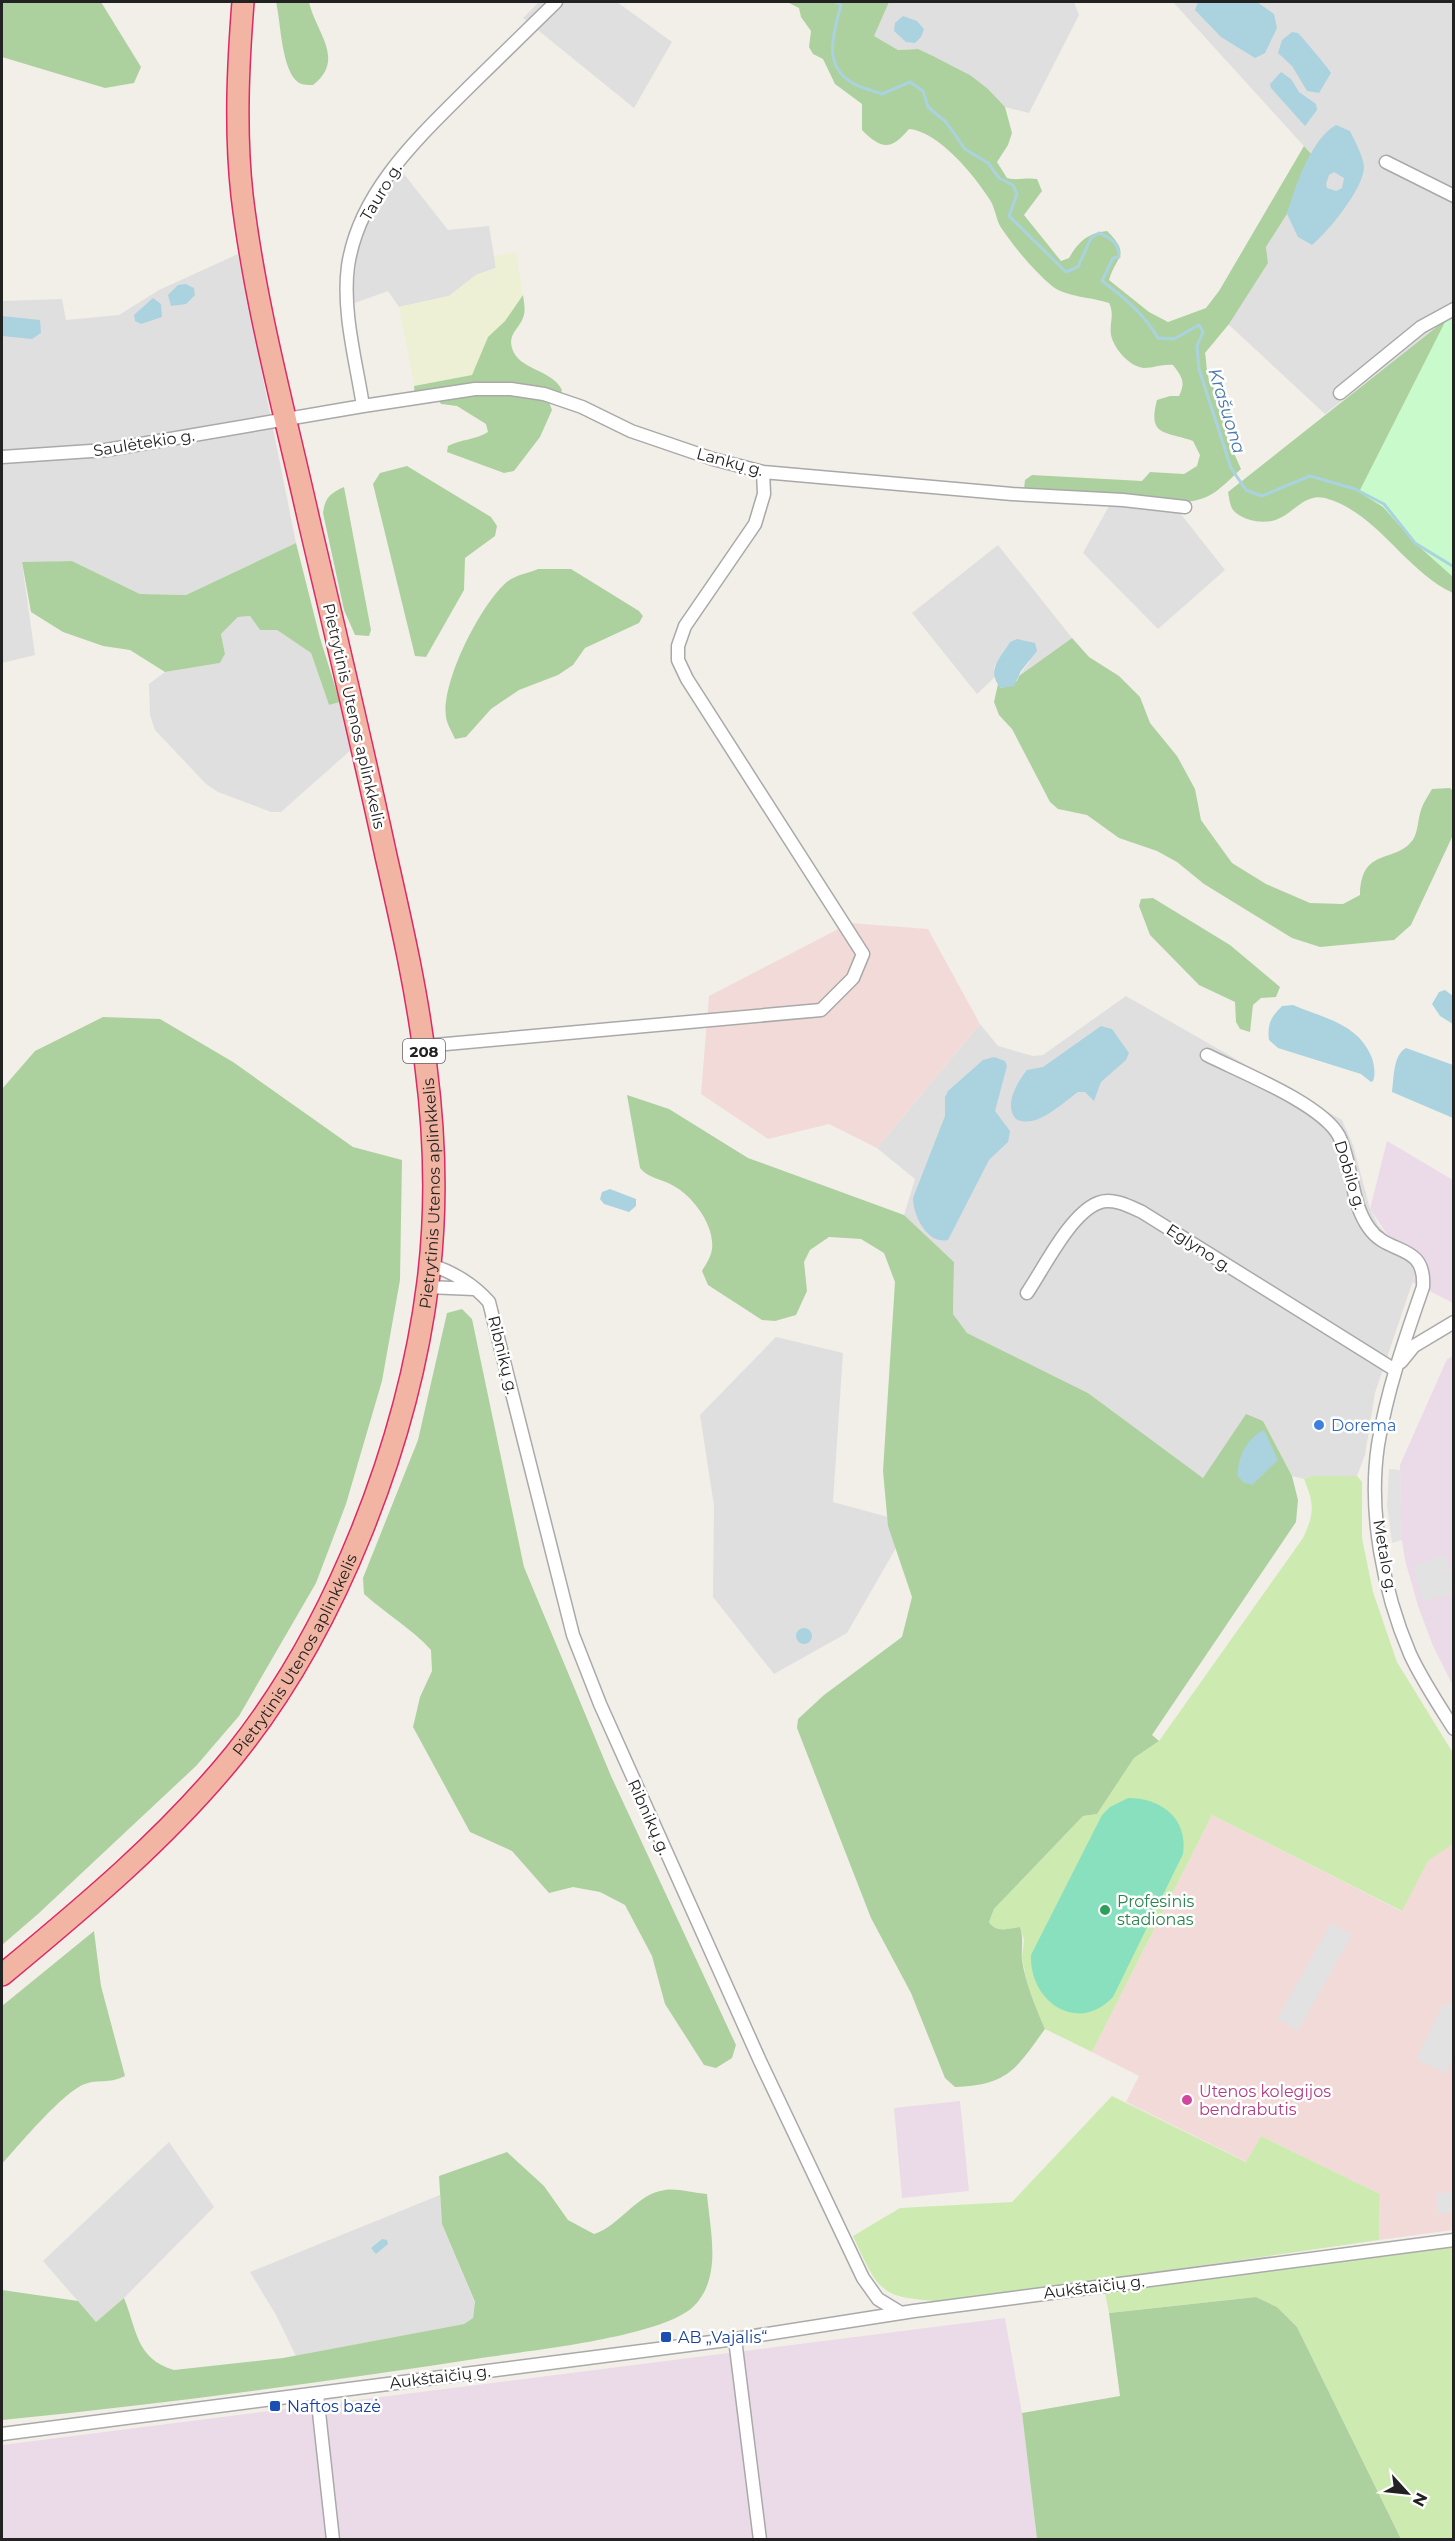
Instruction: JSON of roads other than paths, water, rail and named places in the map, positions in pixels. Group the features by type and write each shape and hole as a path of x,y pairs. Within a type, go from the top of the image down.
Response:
{"highway":[{"name":"Pietrytinis Utenos aplinkkelis","path":"2,1976 95,1897 185,1812 239,1749 292,1669 340,1578 379,1484 406,1394 428,1287 433,1159 424,1046 383,840 253,268 242,190 238,119 243,2"}],"street":[{"name":"Tauro g.","path":"363,406 348,306 348,267 356,236 370,203 399,161 556,2"},
{"path":"1386,162 1454,196"},
{"path":"1341,393 1421,327 1454,309"},
{"name":"Lankų g.","path":"286,420 475,389 522,390 544,394 582,407 632,431 713,459 764,472 1185,507"},
{"name":"Saulėtekio g.","path":"2,457 106,450 261,422 286,420"},
{"path":"424,1046 820,1010 853,978 863,954 687,679 678,660 678,646 685,626 755,524 764,494 764,472"},
{"name":"Dobilo g.","path":"1207,1055 1284,1094 1320,1115 1330,1124 1339,1136 1360,1211 1368,1228 1375,1236 1415,1257 1420,1263 1424,1273 1423,1287 1395,1371"},
{"name":"Eglyno g.","path":"1027,1293 1080,1214 1100,1202 1120,1202 1142,1212 1395,1371"},
{"name":"Ribnikų g.","path":"430,1265 443,1268 489,1302 568,1615 600,1704 760,2061 863,2278 878,2299 901,2313"},
{"path":"428,1287 474,1289"},
{"path":"1395,1371 1414,1346 1454,1322"},
{"name":"Metalo g.","path":"1395,1371 1376,1464 1378,1535 1384,1568 1407,1645 1427,1686 1454,1729"},
{"name":"Aukštaičių g.","path":"2,2434 735,2339 901,2313 1454,2240"},
{"path":"735,2339 760,2540"},
{"path":"316,2394 333,2540"}],"water":[{"path":"1198,2 1257,2 1274,14 1277,28 1265,53 1255,58 1221,37 1195,10"},
{"path":"903,16 917,21 924,29 921,37 915,43 906,42 894,31 895,23"},
{"path":"1292,32 1298,33 1331,73 1319,93 1307,91 1292,66 1278,53 1282,40"},
{"path":"1281,72 1291,79 1299,92 1316,104 1317,110 1305,126 1271,88 1270,84"},
{"path":"1336,125 1350,131 1364,167 1352,197 1327,230 1312,245 1298,237 1287,214 1305,165 1327,132","holes":["1334,172 1344,178 1342,188 1336,191 1327,188 1329,175"]},
{"path":"186,284 194,288 195,295 186,304 171,306 168,295 178,285"},
{"path":"153,298 161,304 162,317 141,324 135,321 134,315"},
{"path":"2,316 40,320 41,333 32,339 2,336"},
{"path":"1017,639 1035,643 1037,651 1021,671 1014,686 1001,688 996,682 994,670 1010,642"},
{"path":"1445,990 1453,996 1453,1024 1440,1016 1432,1004 1439,992"},
{"path":"1293,1005 1339,1024 1358,1037 1372,1058 1375,1072 1373,1081 1371,1082 1361,1074 1278,1048 1269,1040 1269,1025 1273,1017 1282,1006"},
{"path":"1101,1026 1112,1029 1129,1053 1126,1060 1101,1082 1094,1101 1085,1092 1078,1092 1040,1118 1032,1121 1016,1119 1012,1113 1011,1100 1027,1070 1043,1067"},
{"path":"1406,1048 1453,1065 1453,1118 1392,1092 1396,1061"},
{"path":"994,1057 1005,1061 1007,1066 995,1111 1010,1131 1008,1142 989,1160 948,1240 940,1240 934,1238 923,1227 913,1198 945,1116 945,1097 948,1091 983,1060"},
{"path":"610,1189 636,1199 636,1206 629,1212 604,1204 600,1199 602,1192"},
{"path":"1264,1430 1278,1460 1252,1485 1243,1482 1238,1476 1239,1462 1248,1443"},
{"path":"804,1628 810,1630 812,1636 810,1642 804,1644 798,1642 796,1636 798,1630"},
{"path":"382,2239 387,2240 388,2244 376,2254 371,2248"}],"waterway":[{"name":"Krašuona","path":"835,2 841,5 832,47 836,66 842,75 858,86 882,94 910,82 923,91 928,107 946,122 965,149 988,163 999,178 1013,185 1017,194 1009,216 1066,272 1078,267 1091,238 1099,233 1111,239 1118,248 1119,257 1113,258 1102,281 1133,306 1158,338 1174,339 1199,325 1203,332 1197,346 1199,369 1231,468 1246,490 1262,496 1310,476 1355,489 1384,504 1415,543 1454,567"}],"place":[{"name":"Dorema","path":"1319,1425"},
{"name":"Profesinis stadionas","path":"1105,1910"},
{"name":"Utenos kolegijos bendrabutis","path":"1187,2100"},
{"name":"AB „Vajalis“","path":"666,2337"},
{"name":"Naftos bazė","path":"275,2406"}]}
